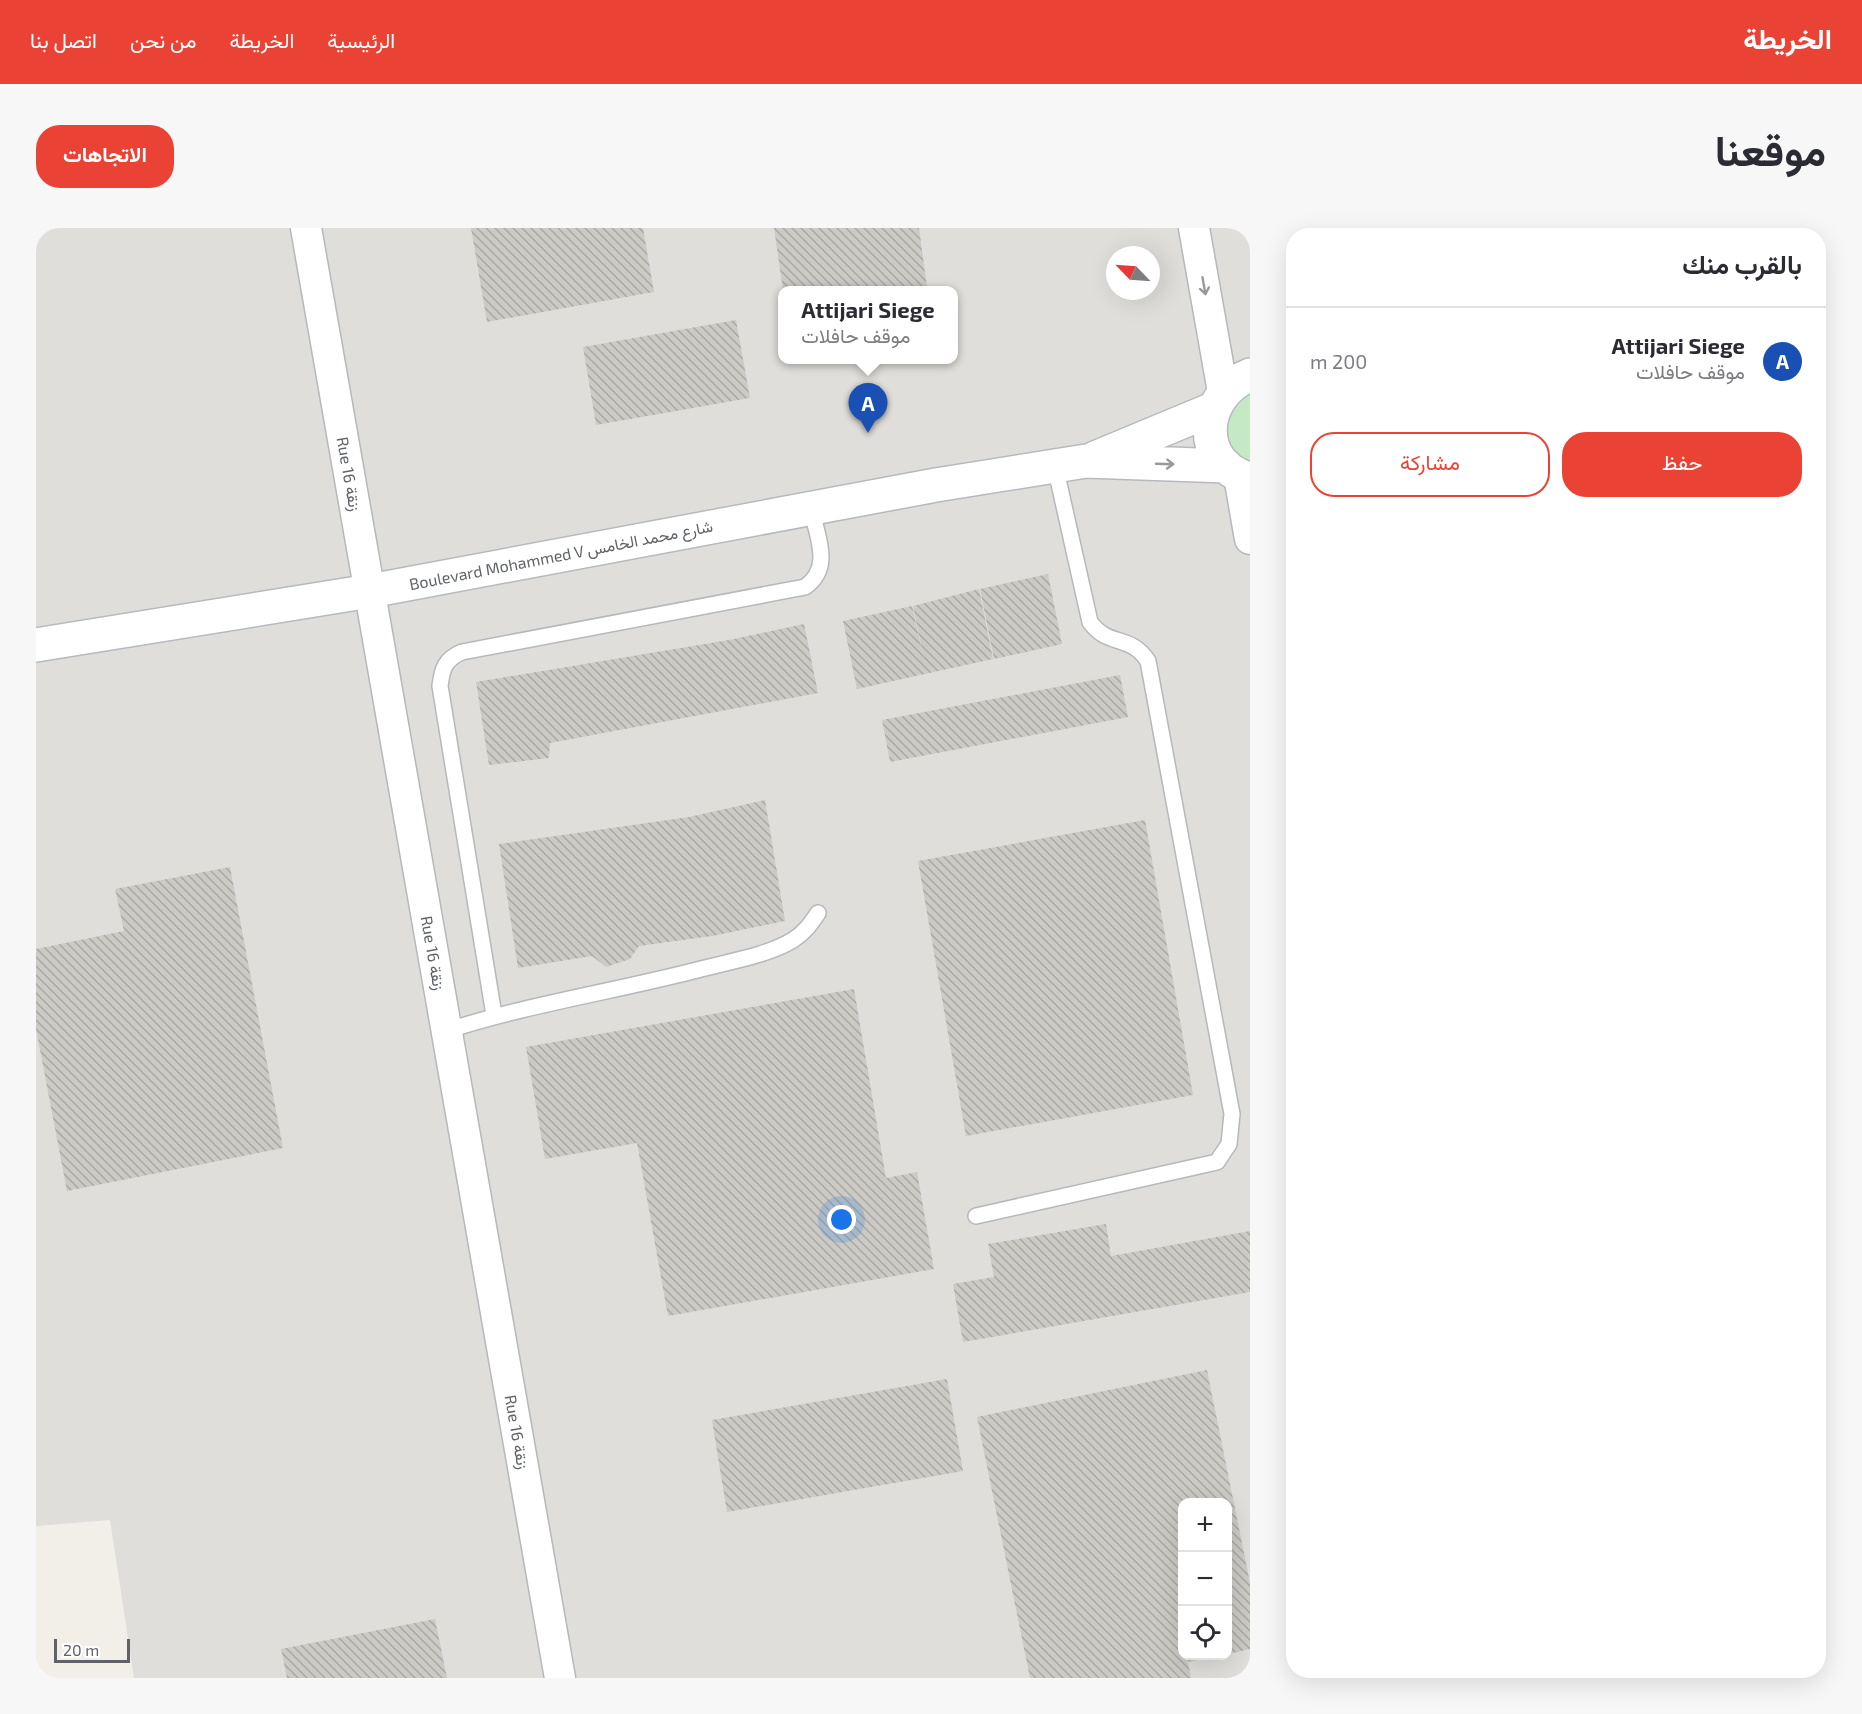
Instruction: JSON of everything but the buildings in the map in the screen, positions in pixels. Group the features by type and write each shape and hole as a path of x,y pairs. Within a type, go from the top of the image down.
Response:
{"main road":[{"name":"Boulevard Mohammed V شارع محمد الخامس","path":"1071,464 1218,400 1236,381 1250,375"},
{"path":"1218,400 1211,440 1217,454 1238,474"},
{"name":"Boulevard Mohammed V شارع محمد الخامس","path":"36,645 370,591 811,508 1071,464 1238,474"}],"street":[{"name":"Rue 16 زنقة","path":"306,228 560,1678"},
{"path":"1194,228 1218,400"},
{"path":"1238,474 1250,539"}],"lane":[{"path":"976,1216 1217,1162 1229,1144 1232,1114 1148,661 1140,649 1132,644 1104,637 1090,621 1071,464"},
{"path":"494,1016 440,686 441,672 446,662 462,652 805,587 820,573 822,561 811,508"},
{"path":"446,1030 494,1016 642,984 754,955 791,941 808,930 818,913"}],"shaded area":[{"path":"36,228 1250,228 1250,1678 134,1678 110,1520 36,1526"}],"green space":[{"path":"1250,395 1250,465 1233,449 1226,429 1231,409"}],"place":[{"name":"Attijari Siege","path":"868,433"}]}
